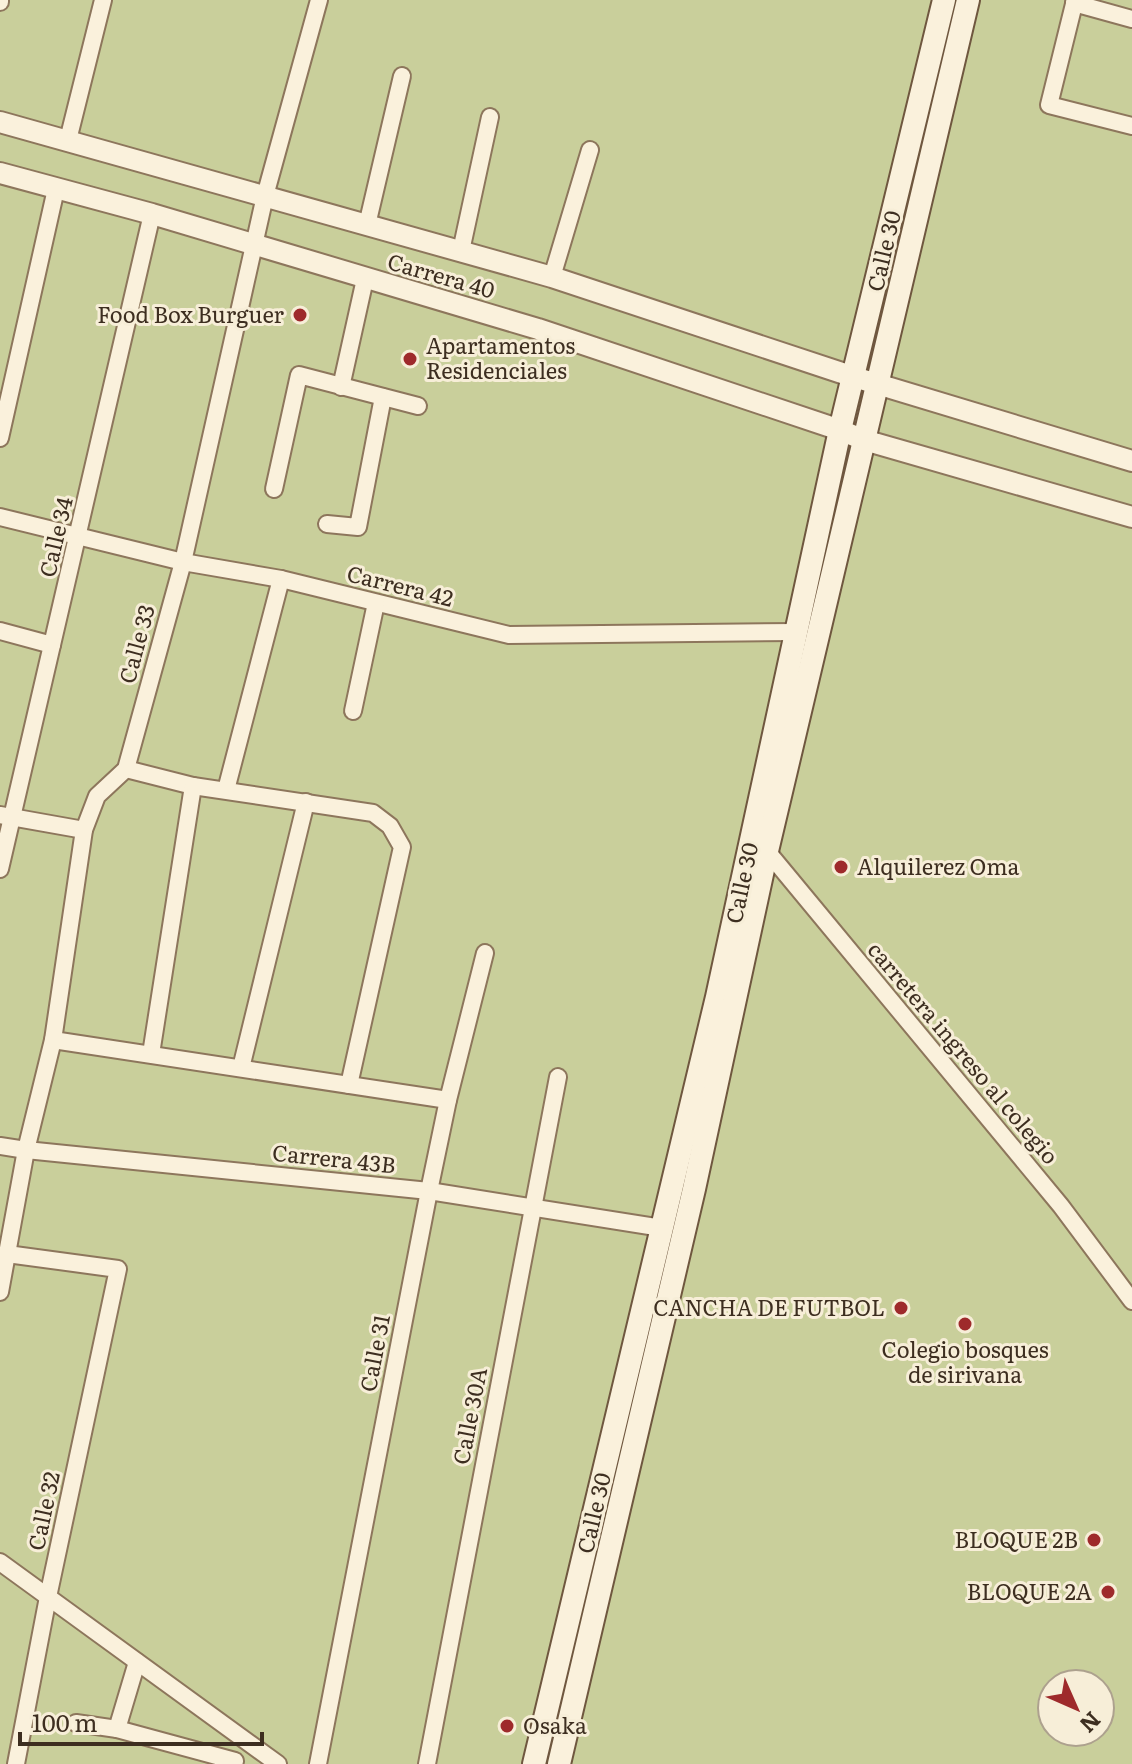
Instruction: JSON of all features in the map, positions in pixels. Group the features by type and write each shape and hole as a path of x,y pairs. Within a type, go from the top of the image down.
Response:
{"main road":[{"name":"Calle 30","path":"559,1764 694,1189 797,632 840,430 944,0"},
{"name":"Calle 30","path":"534,1764 662,1228 879,384 968,0"}],"street":[{"path":"68,140 103,0"},
{"name":"Calle 33","path":"126,769 183,562 265,196 319,0"},
{"path":"1132,19 1074,2 1049,105 1132,126"},
{"path":"367,225 402,76"},
{"path":"461,251 490,117"},
{"path":"0,122 552,277 854,377 1132,461"},
{"path":"552,277 590,150"},
{"name":"Carrera 40","path":"0,173 152,214 538,329 864,440 1132,517"},
{"path":"0,438 56,189"},
{"name":"Calle 34","path":"0,869 6,816 79,538 152,214"},
{"path":"341,387 365,279"},
{"path":"274,489 299,375 418,406"},
{"path":"327,524 358,527 383,397"},
{"name":"Carrera 42","path":"0,517 183,562 281,579 509,635 797,632"},
{"path":"226,790 281,579"},
{"path":"353,711 376,603"},
{"path":"0,631 52,645"},
{"path":"0,1292 26,1150 53,1040 84,830 97,796 126,769 193,786 373,813 390,826 402,847 349,1085"},
{"path":"151,1054 193,786"},
{"path":"241,1068 306,802"},
{"path":"6,816 84,830"},
{"name":"carretera ingreso al colegio","path":"758,849 1061,1206 1132,1301"},
{"name":"Calle 31","path":"318,1764 429,1191 485,953"},
{"path":"53,1040 448,1100"},
{"name":"Calle 30A","path":"427,1764 558,1077"},
{"name":"Carrera 43B","path":"0,1146 429,1191 662,1228"},
{"name":"Calle 32","path":"7,1254 118,1269 16,1764"},
{"path":"0,1562 278,1764"},
{"path":"117,1729 137,1662"},
{"path":"76,1723 117,1729 235,1762 241,1737"}],"green space":[{"path":"0,0 1132,0 1132,1764 0,1764"}],"place":[{"name":"Food Box Burguer","path":"300,315"},
{"name":"Apartamentos Residenciales","path":"410,359"},
{"name":"Alquilerez Oma","path":"841,867"},
{"name":"CANCHA DE FUTBOL","path":"901,1308"},
{"name":"Colegio bosques de sirivana","path":"965,1324"},
{"name":"BLOQUE 2B","path":"1094,1540"},
{"name":"BLOQUE 2A","path":"1108,1592"},
{"name":"Osaka","path":"507,1726"}]}
